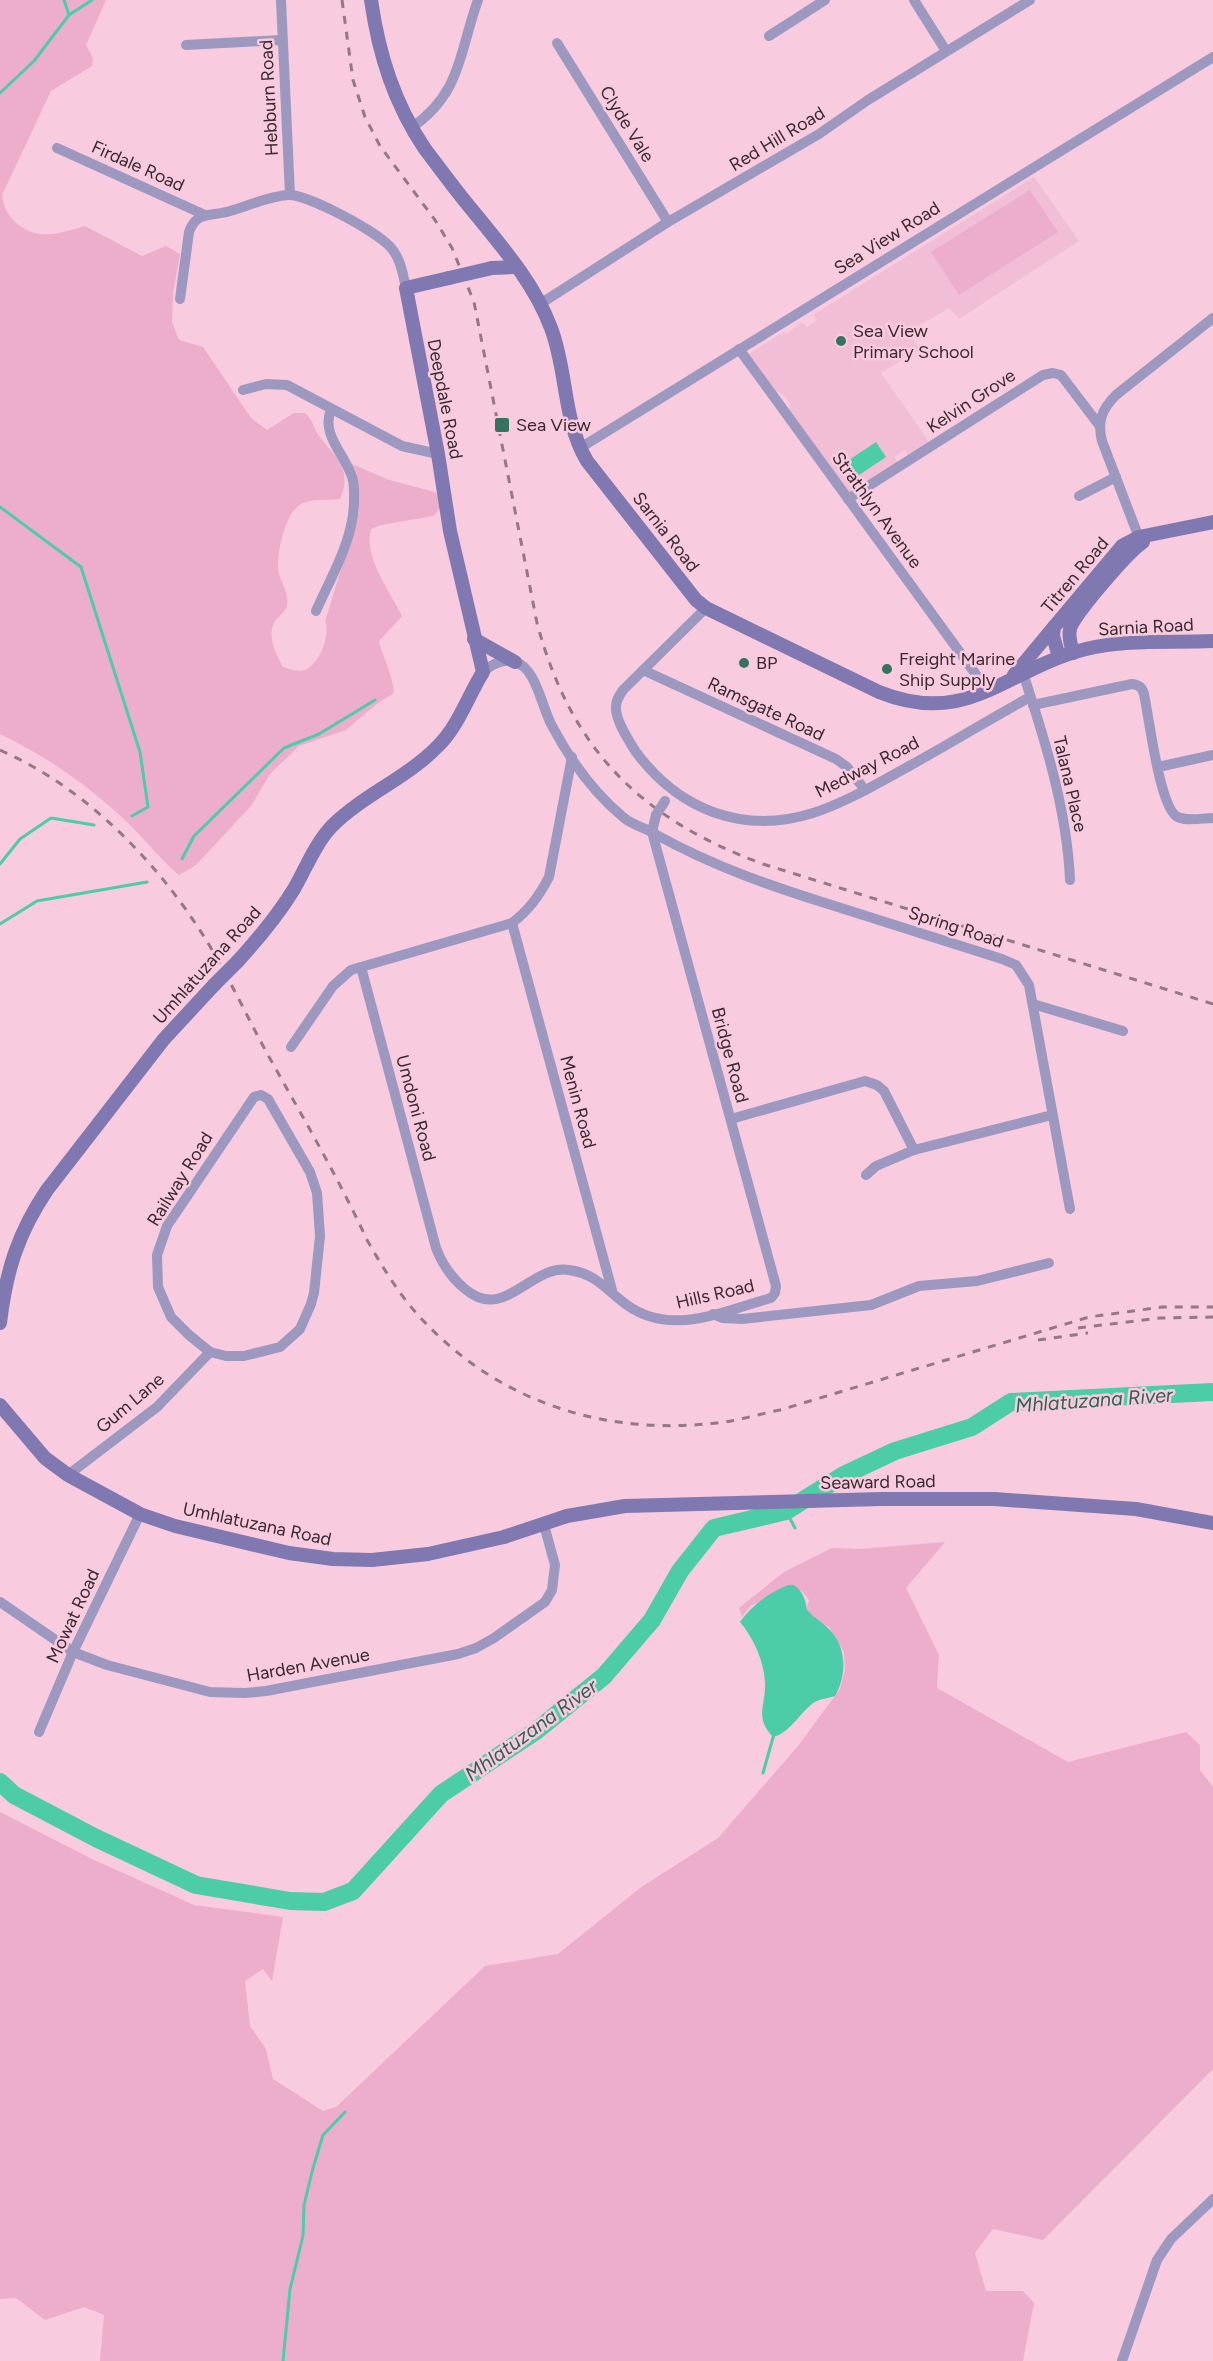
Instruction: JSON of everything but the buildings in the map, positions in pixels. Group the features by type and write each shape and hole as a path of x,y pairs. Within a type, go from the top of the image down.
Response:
{"street":[{"name":"Hebburn Road","path":"281,0 290,195"},
{"name":"Sarnia Road","path":"371,0 381,55 390,82 411,128 526,278 540,304 556,343 569,417 586,461 696,600 706,608 894,699 924,705 956,702 988,691 1073,652 1107,645 1213,641"},
{"path":"411,128 435,109 451,84 462,58 478,0"},
{"path":"769,36 825,0"},
{"path":"914,0 946,51"},
{"name":"Red Hill Road","path":"540,304 669,222 802,145 946,51 1030,0"},
{"path":"186,45 282,40"},
{"name":"Clyde Vale","path":"557,43 669,222"},
{"name":"Sea View Road","path":"580,448 1213,57"},
{"name":"Firdale Road","path":"57,148 205,215"},
{"path":"180,299 192,224 205,215 230,212 270,198 290,195"},
{"name":"Deepdale Road","path":"290,195 312,201 369,230 384,240 398,259 406,288 438,454 450,531 483,672"},
{"path":"406,288 492,268 517,267"},
{"path":"1144,539 1116,477 1099,425 1107,405 1116,395 1213,318"},
{"name":"Strathlyn Avenue","path":"739,349 988,691"},
{"name":"Kelvin Grove","path":"848,499 1043,375 1053,373 1061,375 1099,425"},
{"path":"243,390 276,382 287,385 402,446 438,454"},
{"path":"316,611 340,555 352,521 354,504 352,476 328,430 327,420 331,410"},
{"path":"1079,496 1116,477"},
{"name":"Titren Road","path":"1059,657 1053,636 1054,627 1116,551 1144,539 1213,522"},
{"name":"Titren Road","path":"1073,652 1069,638 1073,622 1124,557 1144,539"},
{"name":"Medway Road","path":"706,608 623,690 617,700 615,710 635,751 655,774 672,790 696,805 725,817 758,821 786,819 813,813 865,790 1032,701 1131,684 1142,688 1144,694 1158,767"},
{"path":"1032,701 1017,676 1054,627"},
{"path":"474,639 530,673 551,724 572,757 598,792 625,819 652,832 656,815 672,790"},
{"path":"483,672 499,662 515,662"},
{"name":"Ramsgate Road","path":"643,670 836,759 847,767 865,790"},
{"name":"Umhlatuzana Road","path":"0,1323 8,1272 18,1240 47,1190 164,1039 276,917 318,844 332,827 352,809 439,746 451,731 483,672"},
{"name":"Talana Place","path":"1032,701 1067,839 1070,880"},
{"path":"1213,755 1158,767 1168,804 1177,816 1192,819 1213,818"},
{"path":"291,1047 333,986 351,970 512,923 533,904 549,877 572,757"},
{"name":"Spring Road","path":"652,832 698,857 753,880 1002,958 1016,965 1024,974 1029,985 1070,1209"},
{"name":"Bridge Road","path":"652,832 776,1286"},
{"name":"Menin Road","path":"512,923 612,1290"},
{"name":"Umdoni Road","path":"361,967 440,1258"},
{"path":"1033,1004 1123,1031"},
{"path":"731,1119 865,1081 877,1085 884,1091 914,1150"},
{"name":"Railway Road","path":"265,1095 310,1172 317,1193 320,1236 314,1293 300,1329 280,1347 244,1356 226,1356 210,1352 171,1317 158,1287 157,1255 167,1226 184,1199 254,1097 265,1095"},
{"path":"866,1175 876,1166 914,1150 1052,1115"},
{"name":"Hills Road","path":"440,1258 458,1282 478,1298 506,1298 546,1272 560,1270 580,1272 612,1290 625,1303 650,1318 678,1322 771,1298 776,1286"},
{"path":"713,1314 723,1318 742,1319 871,1305 919,1286 977,1281 1048,1263"},
{"name":"Gum Lane","path":"68,1475 157,1407 210,1352"},
{"name":"Umhlatuzana Road","path":"0,1405 45,1458 68,1475 140,1514 176,1526 289,1553 372,1560 428,1554 466,1547 544,1525"},
{"name":"Seaward Road","path":"544,1525 592,1510 626,1506 881,1499 994,1499 1092,1505 1136,1509 1213,1523"},
{"name":"Mowat Road","path":"39,1732 73,1652 140,1514"},
{"name":"Harden Avenue","path":"0,1602 73,1652 107,1665 210,1692 245,1693 458,1654 476,1648 494,1638 545,1602 552,1590 555,1565 544,1525"},
{"path":"1122,2361 1163,2248 1213,2199"}],"shaded area":[{"path":"0,0 106,0 86,45 93,58 92,66 51,91 2,195 7,212 12,219 26,230 43,234 60,233 85,226 142,256 166,246 180,254 173,294 172,322 179,340 203,347 251,418 267,430 294,413 305,413 319,436 341,464 345,480 340,499 303,503 291,515 283,534 278,566 287,605 274,623 271,634 275,651 283,667 298,671 307,669 316,660 323,647 327,633 325,621 359,512 357,474 352,464 389,480 435,492 440,502 440,508 433,516 381,525 371,529 371,551 374,562 402,616 379,641 392,683 393,694 379,702 346,730 299,746 270,774 251,806 196,865 179,875 130,825 85,786 52,763 0,734"},
{"name":"Sea View Primary School","path":"1034,177 1079,241 959,319 949,308 908,332 920,349 881,373 930,443 909,457 905,450 894,457 898,463 849,492 789,412 790,404 786,398 774,390 749,354 784,332 786,334 802,322 807,327 817,320 813,315"},
{"path":"1030,190 1058,232 959,295 931,252"},
{"path":"876,442 886,457 856,477 846,462"},
{"path":"945,1542 906,1588 939,1655 937,1688 1068,1762 1186,1732 1200,1745 1200,1770 1213,1787 1213,2069 1043,2240 993,2229 975,2253 986,2291 1023,2291 1034,2303 1023,2361 100,2361 104,2315 84,2307 45,2320 16,2298 0,2299 0,1812 92,1859 194,1905 283,1917 272,1981 263,1969 245,1981 250,2026 266,2049 273,2079 323,2111 336,2107 485,1966 558,1954 640,1888 718,1838 798,1746 840,1689 845,1670 844,1652 829,1627 813,1619 806,1611 809,1600 802,1591 791,1589 750,1606 742,1617 739,1608 784,1572 832,1548 860,1549"},
{"path":"788,1585 794,1585 800,1590 807,1610 835,1636 842,1653 843,1670 835,1696 815,1702 790,1727 773,1737 767,1730 762,1717 765,1683 760,1659 754,1643 740,1622 761,1600"}],"waterway":[{"path":"0,93 34,61 69,15 64,0"},
{"path":"69,15 92,0"},
{"path":"0,507 81,567 140,752 148,807 132,816"},
{"path":"182,859 194,836 284,748 319,734 375,700"},
{"path":"0,864 20,839 51,818 94,825"},
{"path":"0,924 37,901 147,882"},
{"name":"Mhlatuzana River","path":"0,1782 14,1795 96,1838 196,1885 290,1901 324,1902 353,1891 441,1794 536,1731 604,1676 652,1620 680,1571 714,1528 786,1511 844,1475 895,1451 972,1427 1011,1402 1213,1392"},
{"path":"786,1511 795,1528"},
{"path":"763,1773 774,1734"},
{"path":"283,2361 290,2289 303,2236 304,2205 313,2168 323,2135 345,2112"}],"railway":[{"path":"342,0 353,80 365,117 380,146 435,220 452,248 474,302 537,623 551,668 570,708 591,743 617,774 647,801 681,825 720,846 763,864 1213,1004"},
{"path":"0,750 31,765 88,804 139,852 184,906 212,949 332,1170 367,1240 397,1288 418,1315 450,1346 484,1372 521,1393 560,1408 601,1419 643,1425 687,1425 731,1421 780,1410 1089,1317 1162,1307 1213,1307"},
{"path":"1078,1328 1160,1318 1213,1317"},
{"path":"1038,1340 1088,1333"}],"place":[{"name":"Sea View Primary School","path":"841,341"},
{"name":"Sea View","path":"502,425"},
{"name":"BP","path":"744,663"},
{"name":"Freight Marine Ship Supply","path":"887,669"}]}
